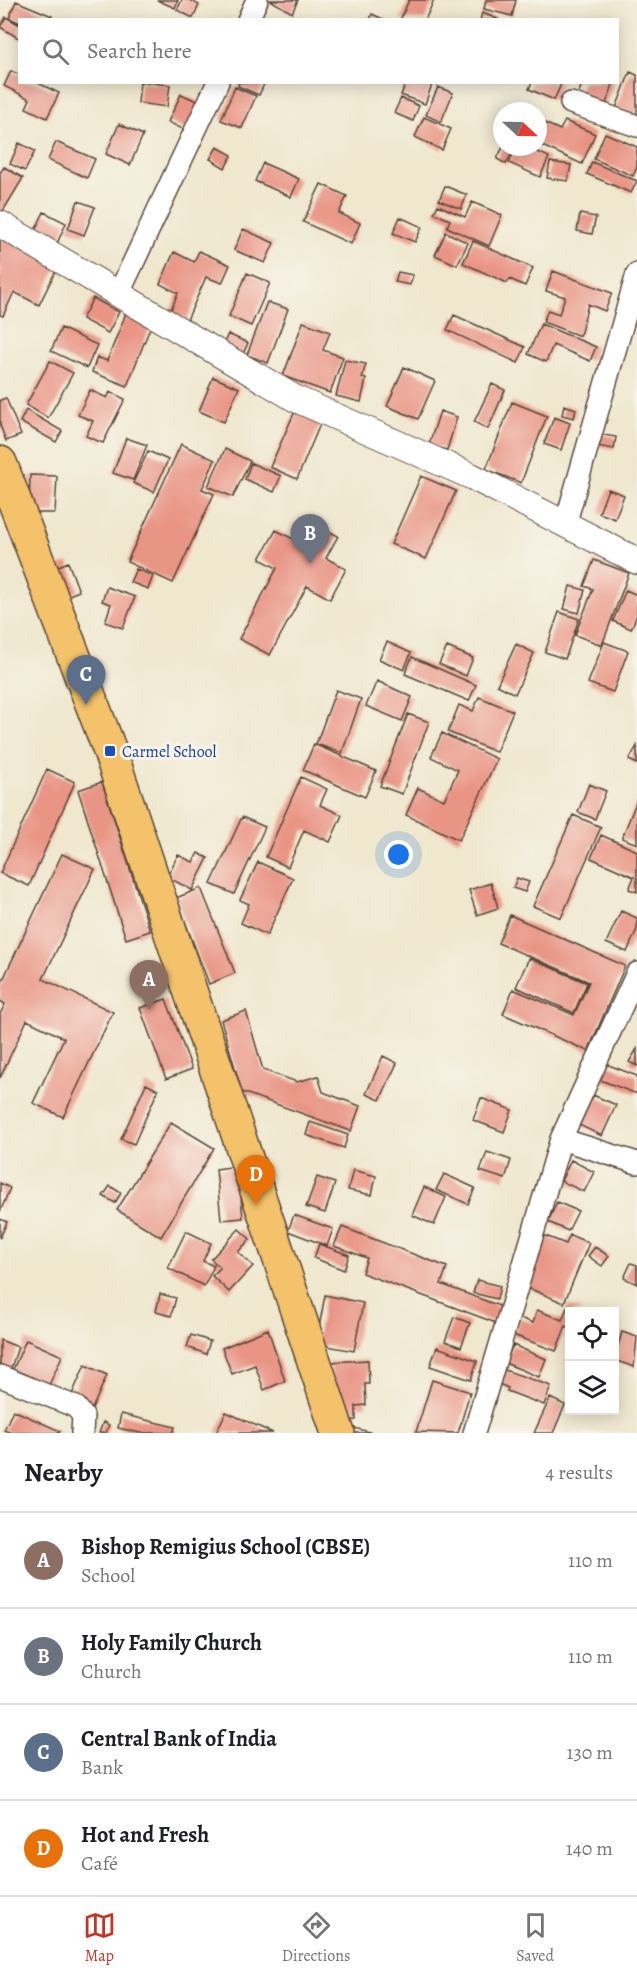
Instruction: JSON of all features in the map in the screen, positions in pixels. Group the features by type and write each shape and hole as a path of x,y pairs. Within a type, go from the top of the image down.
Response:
{"main road":[{"path":"0,463 110,751 338,1433"}],"street":[{"path":"249,18 257,0"},
{"path":"119,292 217,84"},
{"path":"571,103 637,126"},
{"path":"0,224 119,292 296,399 471,476 637,561"},
{"path":"565,525 637,274"},
{"path":"474,1433 561,1139 637,973"},
{"path":"561,1139 637,1163"},
{"path":"0,1376 75,1407 83,1416 83,1429"}],"building":[{"path":"157,0 178,0 175,8"},
{"path":"182,0 190,0 199,5 193,18 177,10"},
{"path":"270,0 298,0 292,13"},
{"path":"409,0 434,0 426,18 401,18"},
{"path":"486,0 516,0 512,16 484,9"},
{"path":"16,1 52,16 52,18 18,18 18,22 9,18"},
{"path":"482,13 495,18 481,18"},
{"path":"6,17 18,24 18,38 0,27"},
{"path":"11,71 18,74 18,84 40,84 59,93 47,118 26,108 30,99 4,86"},
{"path":"630,72 637,75 637,116 616,108"},
{"path":"140,84 170,85 167,107 138,103"},
{"path":"238,84 264,84 259,95 238,86"},
{"path":"405,84 432,84 425,104 401,95"},
{"path":"531,84 561,84 554,100 529,89"},
{"path":"582,84 613,84 604,109 576,99"},
{"path":"235,87 256,96 242,128 221,120"},
{"path":"438,87 453,93 441,122 426,115"},
{"path":"181,94 206,105 193,134 168,122"},
{"path":"401,98 419,106 413,121 394,113"},
{"path":"424,117 451,129 442,150 415,137"},
{"path":"565,121 595,134 582,164 547,148 547,124 560,130"},
{"path":"119,124 143,135 130,165 106,154"},
{"path":"605,133 637,147 637,167 633,176 594,159"},
{"path":"56,142 95,159 87,178 48,160"},
{"path":"19,143 35,151 25,171 10,164"},
{"path":"217,147 232,155 225,168 210,159"},
{"path":"498,156 510,156 506,164 497,159"},
{"path":"512,156 549,157 540,177 509,163"},
{"path":"550,162 571,165 568,181 547,178"},
{"path":"592,162 637,181 631,193 587,174"},
{"path":"263,163 299,179 291,197 255,181"},
{"path":"4,167 23,178 0,216 0,173"},
{"path":"321,184 347,196 339,213 360,223 351,244 303,222"},
{"path":"445,186 467,195 461,209 439,200"},
{"path":"78,201 95,207 84,235 68,229"},
{"path":"472,202 502,215 489,246 447,227 450,220 434,213 438,205 465,217"},
{"path":"44,212 66,223 55,248 32,237"},
{"path":"580,214 596,217 592,234 577,231"},
{"path":"400,217 422,227 415,242 393,233"},
{"path":"243,229 274,243 265,263 234,250"},
{"path":"446,232 468,243 457,265 435,255"},
{"path":"0,235 59,264 39,305 14,292 3,316 0,315"},
{"path":"473,241 533,268 525,286 510,279 507,283 463,263"},
{"path":"199,251 230,265 222,283 206,277 187,320 170,312 178,293 160,284 174,252 194,262"},
{"path":"553,271 612,293 605,311 588,304 580,336 543,322 548,310 559,314 565,297 546,291"},
{"path":"398,272 413,275 410,285 395,282"},
{"path":"247,273 270,283 251,326 229,316"},
{"path":"93,298 119,312 108,333 82,319"},
{"path":"267,302 288,309 268,363 247,355"},
{"path":"126,313 152,323 127,386 92,372 97,357 107,361"},
{"path":"454,315 525,347 518,363 447,330"},
{"path":"303,322 330,332 323,350 343,357 330,393 283,376"},
{"path":"541,324 596,347 590,361 553,345 546,362 528,354"},
{"path":"61,328 97,345 87,368 51,351"},
{"path":"228,334 248,343 241,358 221,349"},
{"path":"345,360 366,364 362,378 366,379 361,402 336,396"},
{"path":"50,361 73,373 48,418 26,405"},
{"path":"404,367 435,381 418,419 387,406"},
{"path":"213,377 239,388 224,422 199,411"},
{"path":"492,384 505,390 488,429 474,422"},
{"path":"90,390 107,398 110,392 125,399 103,443 86,436 93,421 78,415"},
{"path":"6,398 21,435 6,441 0,425 0,400"},
{"path":"512,402 547,416 521,483 486,469"},
{"path":"564,405 576,409 574,418 562,415"},
{"path":"26,410 62,431 56,442 20,422"},
{"path":"295,411 321,422 297,479 270,467"},
{"path":"440,411 457,417 447,450 429,445"},
{"path":"554,417 570,423 561,450 544,444"},
{"path":"598,434 616,437 614,449 596,446"},
{"path":"126,438 147,445 133,480 113,473"},
{"path":"181,444 215,460 202,489 214,494 173,583 127,562"},
{"path":"225,449 250,461 233,497 208,486"},
{"path":"148,451 168,460 154,492 133,483"},
{"path":"251,463 281,476 274,492 245,479"},
{"path":"30,475 57,476 55,513 29,513"},
{"path":"421,476 456,491 426,559 391,544"},
{"path":"608,489 624,495 615,519 599,513"},
{"path":"308,520 338,536 326,558 346,569 330,599 307,586 270,655 239,639 277,568 260,559 276,530 297,541"},
{"path":"594,560 629,573 602,645 575,635 593,589 584,586"},
{"path":"68,562 79,591 64,597 54,568"},
{"path":"136,569 153,576 148,589 130,582"},
{"path":"570,586 585,590 579,613 564,609"},
{"path":"107,587 135,597 123,628 105,622 111,604 102,601"},
{"path":"626,590 637,595 637,615 631,629 613,621"},
{"path":"559,612 579,619 565,659 545,652"},
{"path":"387,642 411,653 404,670 379,659"},
{"path":"604,642 628,651 613,692 588,683"},
{"path":"516,644 534,653 515,694 497,685"},
{"path":"447,647 473,658 466,676 439,664"},
{"path":"412,657 476,685 469,701 405,674"},
{"path":"377,681 412,697 402,721 366,706"},
{"path":"336,690 361,699 342,753 316,744"},
{"path":"479,697 513,711 496,752 448,732 459,705 473,711"},
{"path":"408,714 429,722 402,794 380,786"},
{"path":"442,733 497,759 459,840 406,815 418,788 444,800 458,770 431,757"},
{"path":"314,744 376,771 365,797 303,770"},
{"path":"637,746 637,764 629,760"},
{"path":"47,769 75,782 29,886 0,873"},
{"path":"301,777 327,789 320,805 342,815 330,842 304,830 288,867 266,857"},
{"path":"102,782 150,931 126,939 78,790"},
{"path":"589,784 606,791 595,819 578,812"},
{"path":"637,800 637,844 622,838"},
{"path":"573,815 601,827 561,918 533,906"},
{"path":"242,817 265,827 234,894 211,884"},
{"path":"601,835 637,851 637,892 629,889 634,877 591,858"},
{"path":"198,853 208,858 192,890 167,877 178,855 193,862"},
{"path":"62,854 95,869 43,979 113,1012 63,1117 33,1103 64,1038 27,1020 0,1078 0,1014 5,1004 0,1001 0,986"},
{"path":"258,862 293,878 267,935 241,923 249,904 240,900"},
{"path":"517,878 529,882 525,892 513,888"},
{"path":"491,883 498,908 477,915 469,890"},
{"path":"201,888 235,973 209,984 176,898"},
{"path":"621,911 637,918 637,929 627,952 606,943"},
{"path":"510,915 625,966 588,1051 503,1014 513,989 574,1015 589,982 498,943"},
{"path":"529,958 587,983 574,1013 516,987"},
{"path":"166,999 192,1069 166,1079 140,1008"},
{"path":"246,1011 263,1070 297,1082 318,1076 323,1092 360,1106 351,1131 242,1092 221,1020"},
{"path":"637,1049 637,1066 629,1062"},
{"path":"383,1056 397,1063 380,1100 366,1094"},
{"path":"601,1062 637,1076 637,1094 595,1078"},
{"path":"146,1084 158,1090 134,1144 121,1139"},
{"path":"593,1095 616,1105 602,1136 579,1125"},
{"path":"481,1098 512,1110 504,1132 473,1120"},
{"path":"171,1122 214,1148 161,1237 117,1210"},
{"path":"310,1122 348,1135 344,1148 306,1135"},
{"path":"487,1152 511,1160 505,1179 480,1171"},
{"path":"571,1160 594,1172 584,1192 561,1181"},
{"path":"238,1166 243,1218 221,1220 216,1169"},
{"path":"353,1170 376,1176 372,1195 348,1190"},
{"path":"444,1174 475,1188 468,1204 436,1190"},
{"path":"317,1177 335,1183 325,1213 306,1207"},
{"path":"0,1183 10,1188 0,1212"},
{"path":"110,1186 121,1193 115,1203 103,1196"},
{"path":"424,1187 446,1197 434,1225 412,1215"},
{"path":"557,1202 578,1211 568,1231 548,1222"},
{"path":"294,1215 333,1229 327,1246 288,1231"},
{"path":"0,1219 7,1222 0,1238"},
{"path":"342,1227 447,1267 441,1284 502,1307 496,1323 362,1273 367,1258 334,1246"},
{"path":"239,1229 250,1239 238,1252 253,1266 229,1292 212,1276 220,1268 211,1259"},
{"path":"186,1231 211,1243 203,1261 214,1266 204,1286 168,1268"},
{"path":"543,1235 566,1244 570,1235 589,1243 564,1303 521,1285"},
{"path":"319,1244 349,1255 344,1270 314,1258"},
{"path":"595,1247 609,1256 602,1266 588,1256"},
{"path":"631,1263 637,1265 637,1284 624,1278"},
{"path":"477,1280 500,1286 497,1299 473,1293"},
{"path":"160,1294 176,1298 171,1316 156,1312"},
{"path":"325,1295 363,1303 354,1351 316,1344"},
{"path":"537,1310 562,1320 565,1312 565,1328 556,1351 513,1335 520,1318 533,1323"},
{"path":"454,1317 470,1323 461,1347 445,1341"},
{"path":"268,1329 285,1381 264,1390 255,1365 232,1374 222,1348"},
{"path":"622,1332 637,1337 634,1367 619,1362 619,1342"},
{"path":"191,1335 210,1341 206,1354 187,1347"},
{"path":"0,1340 18,1347 10,1371 0,1367"},
{"path":"26,1340 62,1356 46,1392 10,1376"},
{"path":"513,1345 546,1359 539,1377 505,1363"},
{"path":"437,1347 477,1361 471,1380 430,1366"},
{"path":"368,1360 369,1384 365,1384 366,1405 356,1406 356,1420 340,1421 329,1362"},
{"path":"85,1365 107,1375 92,1409 70,1399"},
{"path":"499,1368 551,1386 544,1405 507,1391 508,1388 494,1382"},
{"path":"432,1380 470,1392 458,1433 416,1432"},
{"path":"550,1398 565,1405 553,1433 534,1433"},
{"path":"13,1410 60,1431 59,1433 11,1433 4,1430"},
{"path":"226,1412 273,1433 216,1433"},
{"path":"121,1414 175,1427 173,1433 140,1433 118,1428"},
{"path":"103,1422 109,1425 106,1433 99,1433"},
{"path":"350,1427 370,1432 370,1433 349,1433"}],"place":[{"name":"Holy Family Church","path":"310,564"},
{"name":"Central Bank of India","path":"86,705"},
{"name":"Carmel School","path":"110,751"},
{"name":"Bishop Remigius School (CBSE)","path":"149,1010"},
{"name":"Hot and Fresh","path":"256,1205"}]}
